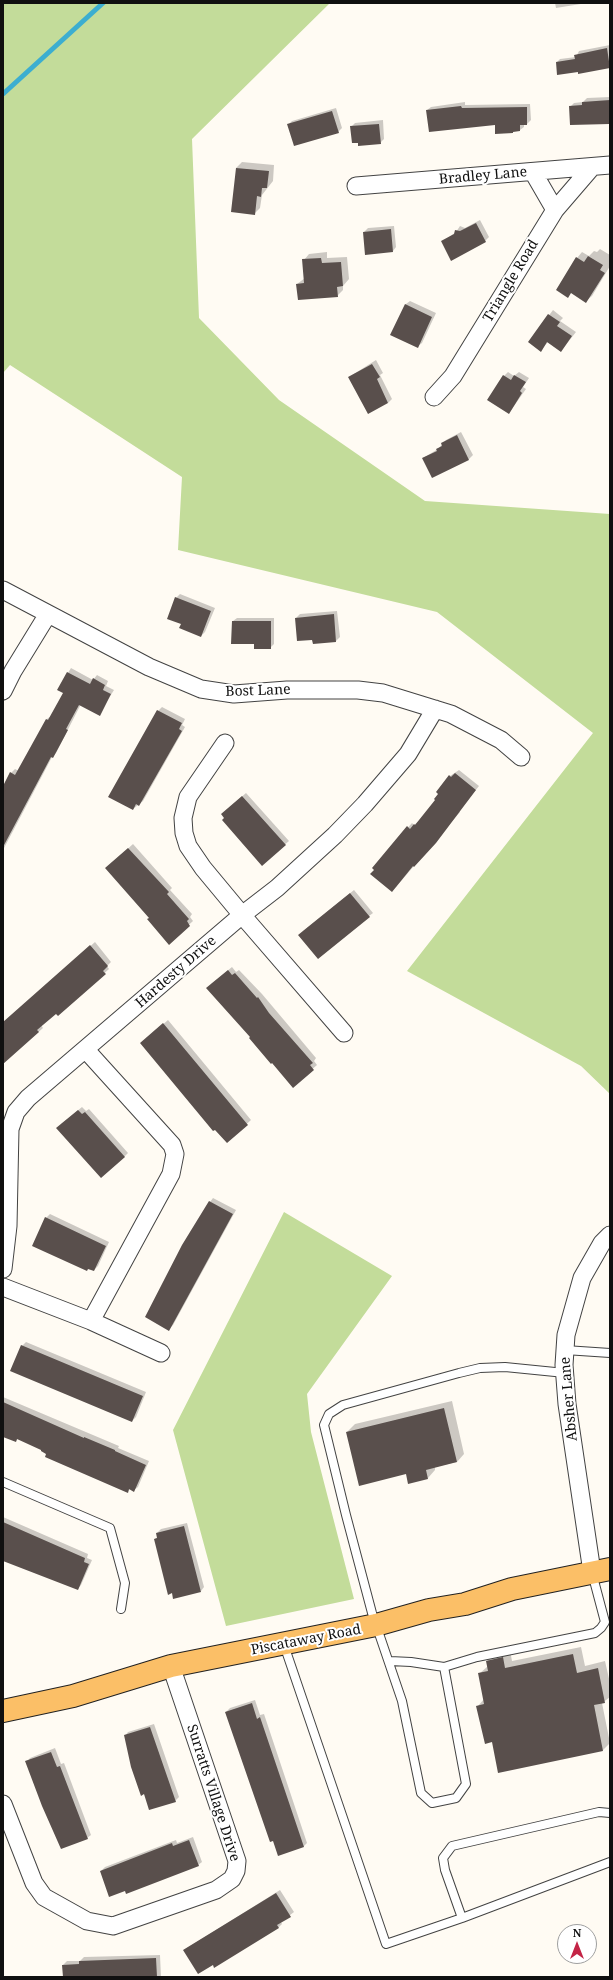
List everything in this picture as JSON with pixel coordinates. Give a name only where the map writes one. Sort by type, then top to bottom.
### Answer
[{"type":"main road","name":"Piscataway Road","points":[[3,1711],[73,1696],[171,1666],[376,1625],[429,1610],[465,1604],[512,1589],[601,1571]]},
{"type":"street","name":"Bradley Lane","points":[[356,186],[592,168],[610,165]]},
{"type":"street","name":"Triangle Road","points":[[434,397],[453,376],[554,210],[592,168]]},
{"type":"street","points":[[533,172],[554,210]]},
{"type":"street","name":"Bost Lane","points":[[3,590],[149,668],[201,689],[234,694],[287,690],[358,690],[383,693],[435,709],[468,722],[501,740],[521,757]]},
{"type":"street","points":[[3,691],[13,671],[48,614]]},
{"type":"street","name":"Hardesty Drive","points":[[3,1269],[8,1226],[10,1129],[16,1112],[28,1098],[86,1050],[242,915],[277,888],[335,835],[365,804],[408,754],[435,709]]},
{"type":"street","points":[[226,743],[188,797],[182,818],[188,846],[203,868],[242,915],[344,1033]]},
{"type":"street","points":[[86,1050],[172,1145],[176,1154],[170,1174],[91,1321]]},
{"type":"street","name":"Absher Lane","points":[[601,1571],[567,1404],[565,1350],[566,1335],[582,1278],[602,1243],[610,1235]]},
{"type":"street","points":[[3,1287],[91,1321],[161,1353]]},
{"type":"street","name":"Surratts Village Drive","points":[[3,1804],[34,1883],[44,1897],[87,1922],[113,1926],[216,1890],[232,1879],[236,1872],[237,1861],[171,1666]]},
{"type":"lane","points":[[565,1350],[610,1353]]},
{"type":"lane","points":[[444,1667],[466,1784],[456,1798],[432,1803],[421,1793],[402,1701],[390,1662],[376,1625],[346,1515],[324,1425],[329,1414],[343,1405],[427,1380],[480,1368],[505,1367],[565,1373]]},
{"type":"lane","points":[[3,1482],[110,1528],[125,1583],[120,1608]]},
{"type":"lane","points":[[390,1662],[412,1662],[444,1667],[477,1657],[594,1633],[601,1628],[604,1622],[601,1571]]},
{"type":"lane","points":[[284,1644],[386,1944],[462,1918],[610,1862]]},
{"type":"lane","points":[[462,1918],[445,1870],[443,1858],[452,1846],[599,1812],[610,1812]]},
{"type":"green space","points":[[3,3],[330,3],[192,139],[199,318],[279,400],[425,501],[610,514],[610,1094],[581,1066],[407,971],[593,733],[437,612],[178,550],[182,477],[10,365],[3,373]]},
{"type":"green space","points":[[284,1212],[392,1276],[307,1394],[311,1432],[354,1599],[226,1626],[173,1430]]},
{"type":"building","points":[[607,48],[610,68],[578,74],[578,72],[557,75],[556,62],[575,59],[574,55]]},
{"type":"building","points":[[610,100],[609,124],[570,125],[569,106],[582,105],[582,102]]},
{"type":"building","points":[[461,106],[462,108],[527,107],[527,125],[520,125],[520,131],[513,133],[495,134],[495,125],[429,132],[426,110]]},
{"type":"building","points":[[332,111],[339,133],[294,146],[287,124]]},
{"type":"building","points":[[379,124],[381,144],[358,146],[358,143],[352,143],[350,126]]},
{"type":"building","points":[[236,168],[269,171],[267,188],[262,188],[261,197],[257,196],[255,215],[231,212]]},
{"type":"building","points":[[476,223],[486,242],[451,261],[441,241],[454,234],[455,230],[460,231]]},
{"type":"building","points":[[391,229],[393,252],[365,255],[363,232]]},
{"type":"building","points":[[588,256],[603,265],[600,270],[605,273],[586,303],[571,293],[568,298],[556,290],[576,257],[584,262]]},
{"type":"building","points":[[321,258],[322,263],[341,262],[343,286],[337,287],[338,297],[298,300],[296,284],[304,283],[302,259]]},
{"type":"building","points":[[405,304],[432,317],[418,348],[390,335]]},
{"type":"building","points":[[548,314],[560,322],[557,326],[572,336],[561,352],[547,342],[541,352],[528,342]]},
{"type":"building","points":[[372,364],[380,377],[377,379],[388,403],[368,414],[348,377]]},
{"type":"building","points":[[503,375],[511,380],[514,375],[526,382],[520,391],[522,393],[509,414],[487,400]]},
{"type":"building","points":[[457,435],[469,460],[432,478],[422,458],[437,451],[436,449],[442,446],[441,443]]},
{"type":"building","points":[[175,597],[211,611],[201,637],[179,628],[181,624],[167,619]]},
{"type":"building","points":[[334,614],[336,642],[313,644],[312,640],[297,641],[295,618]]},
{"type":"building","points":[[232,621],[271,621],[271,649],[254,649],[254,644],[231,644]]},
{"type":"building","points":[[67,672],[90,684],[93,678],[105,685],[103,690],[111,694],[100,716],[79,705],[66,729],[68,730],[53,758],[51,757],[3,847],[3,786],[10,772],[15,775],[46,719],[48,720],[63,693],[57,690]]},
{"type":"building","points":[[157,710],[182,723],[179,729],[182,731],[139,806],[136,804],[133,810],[108,797]]},
{"type":"building","points":[[455,773],[476,790],[436,843],[414,867],[413,866],[392,892],[370,874],[374,870],[372,868],[407,826],[410,829],[414,824],[415,825],[435,800],[434,799],[438,794],[436,792],[449,775],[451,777]]},
{"type":"building","points":[[242,796],[286,845],[262,866],[222,820],[224,818],[221,814]]},
{"type":"building","points":[[128,848],[169,892],[167,894],[189,919],[187,921],[190,926],[169,945],[147,919],[149,918],[105,868]]},
{"type":"building","points":[[350,893],[370,917],[318,959],[298,935]]},
{"type":"building","points":[[90,945],[108,966],[103,971],[106,974],[58,1016],[56,1014],[37,1030],[39,1032],[3,1064],[3,1022]]},
{"type":"building","points":[[228,970],[232,975],[235,973],[257,998],[258,997],[269,1013],[313,1063],[310,1065],[314,1070],[293,1088],[206,988]]},
{"type":"building","points":[[163,1023],[248,1125],[227,1143],[215,1130],[213,1131],[140,1043]]},
{"type":"building","points":[[78,1110],[82,1114],[85,1112],[125,1157],[101,1178],[56,1128]]},
{"type":"building","points":[[209,1201],[233,1214],[169,1331],[145,1317],[182,1245]]},
{"type":"building","points":[[45,1217],[106,1246],[94,1271],[88,1269],[87,1271],[32,1246]]},
{"type":"building","points":[[21,1345],[143,1396],[132,1422],[10,1371]]},
{"type":"building","points":[[3,1402],[115,1450],[146,1465],[134,1492],[129,1489],[128,1493],[45,1457],[46,1454],[41,1450],[17,1439],[16,1442],[3,1437]]},
{"type":"building","points":[[444,1408],[457,1462],[426,1470],[428,1479],[408,1484],[406,1474],[359,1486],[346,1432]]},
{"type":"building","points":[[3,1522],[85,1558],[84,1562],[89,1564],[78,1590],[3,1561]]},
{"type":"building","points":[[184,1526],[201,1592],[173,1599],[172,1593],[168,1595],[154,1539],[157,1538],[156,1533]]},
{"type":"building","points":[[573,1654],[577,1673],[598,1668],[605,1703],[594,1705],[603,1751],[498,1773],[492,1742],[485,1744],[476,1706],[484,1704],[478,1673],[488,1671],[486,1661],[503,1657],[505,1668]]},
{"type":"building","points":[[252,1703],[257,1719],[260,1717],[304,1847],[278,1856],[273,1841],[270,1842],[225,1712]]},
{"type":"building","points":[[150,1727],[176,1802],[149,1810],[144,1794],[141,1796],[131,1767],[124,1735]]},
{"type":"building","points":[[51,1752],[57,1767],[60,1766],[88,1839],[61,1849],[42,1806],[25,1761]]},
{"type":"building","points":[[189,1840],[199,1866],[126,1894],[125,1891],[109,1897],[100,1871],[172,1843],[173,1846]]},
{"type":"building","points":[[276,1893],[291,1917],[277,1925],[279,1928],[214,1968],[213,1965],[198,1974],[183,1950]]},
{"type":"building","points":[[156,1958],[157,1977],[63,1977],[62,1965],[79,1964],[79,1961]]},
{"type":"waterway","points":[[3,94],[103,3]]}]
